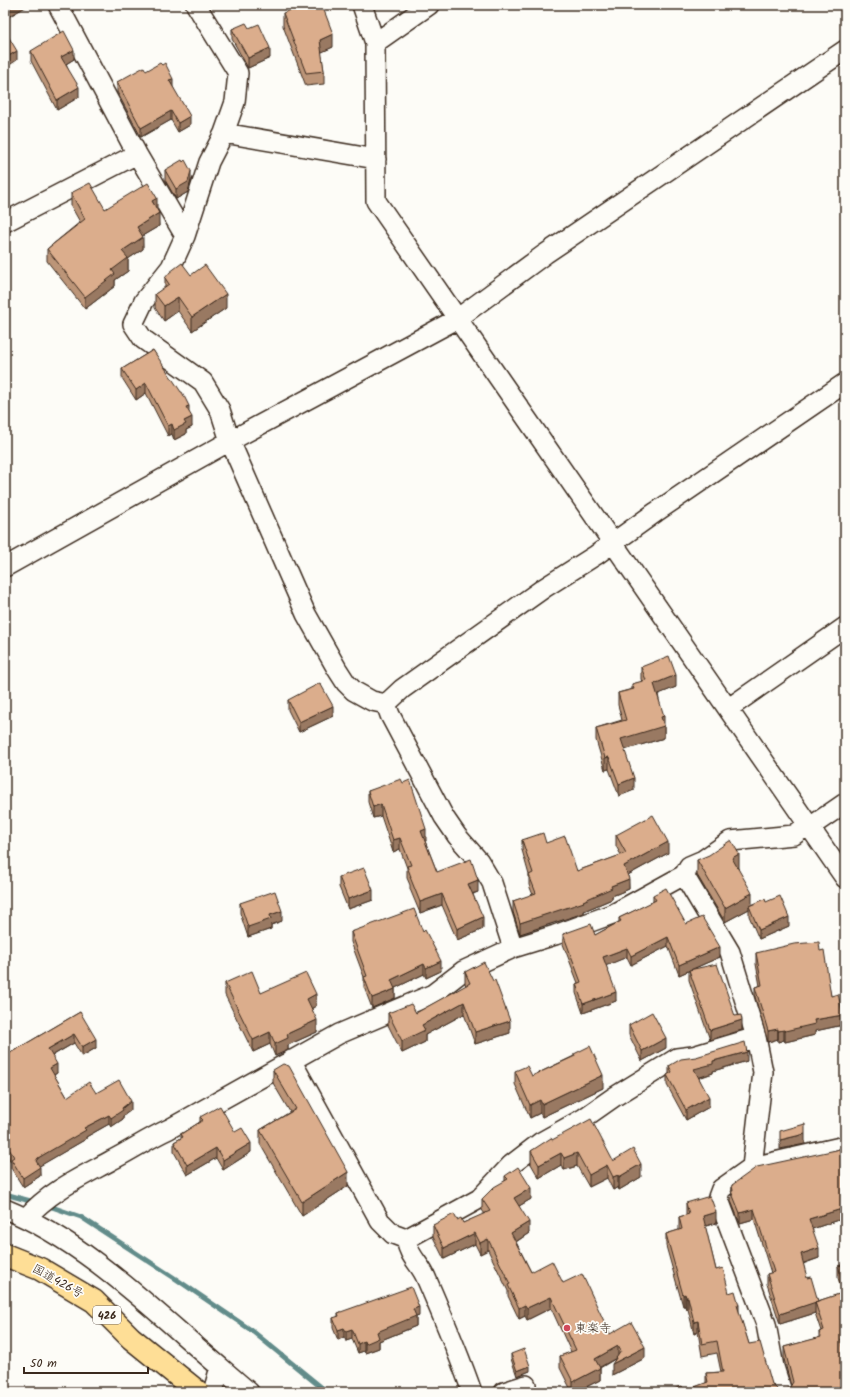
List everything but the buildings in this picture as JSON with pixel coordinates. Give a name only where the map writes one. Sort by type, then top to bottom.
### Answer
[{"type":"highway","name":"国道426号","points":[[5,1255],[40,1269],[94,1302],[130,1338],[198,1392]]},
{"type":"street","points":[[58,5],[137,154],[185,236]]},
{"type":"street","points":[[196,5],[238,73],[235,102],[224,132],[208,162],[185,236],[171,267],[144,301],[133,324],[142,339],[203,382],[220,410],[230,441],[306,614],[337,669],[346,683],[354,691],[372,701],[386,704]]},
{"type":"street","points":[[362,5],[375,43],[376,201],[729,708],[845,878]]},
{"type":"street","points":[[375,43],[429,5]]},
{"type":"street","points":[[5,567],[230,441],[457,319],[545,254],[845,50]]},
{"type":"street","points":[[224,132],[376,159]]},
{"type":"street","points":[[5,222],[137,154]]},
{"type":"street","points":[[386,704],[402,689],[537,593],[614,543],[656,512],[845,383]]},
{"type":"street","points":[[729,708],[845,627]]},
{"type":"street","points":[[386,704],[390,715],[444,817],[457,836],[479,861],[492,883],[513,948]]},
{"type":"street","points":[[26,1218],[39,1204],[76,1178],[114,1160],[143,1141],[169,1129],[338,1034],[433,994],[463,972],[513,948],[615,913],[684,876],[689,866],[703,860],[730,841],[794,835],[845,803]]},
{"type":"street","points":[[684,876],[730,952],[756,1037],[763,1072],[752,1167]]},
{"type":"street","points":[[291,1060],[380,1221],[393,1234],[406,1238],[479,1199],[511,1165],[541,1142],[584,1118],[614,1097],[677,1058],[693,1056],[756,1037]]},
{"type":"street","points":[[782,1392],[774,1367],[766,1324],[718,1197],[721,1189],[752,1167],[845,1146]]},
{"type":"street","points":[[5,1209],[26,1218],[64,1240],[98,1264],[249,1392]]},
{"type":"street","points":[[406,1238],[409,1252],[426,1277],[462,1363],[472,1392]]},
{"type":"street","points":[[212,1392],[220,1368]]},
{"type":"street","points":[[504,1392],[526,1385]]},
{"type":"waterway","points":[[5,1194],[34,1202]]},
{"type":"waterway","points":[[46,1205],[81,1217],[176,1279],[251,1330],[327,1392]]},
{"type":"place","name":"東楽寺","points":[[567,1328]]}]
